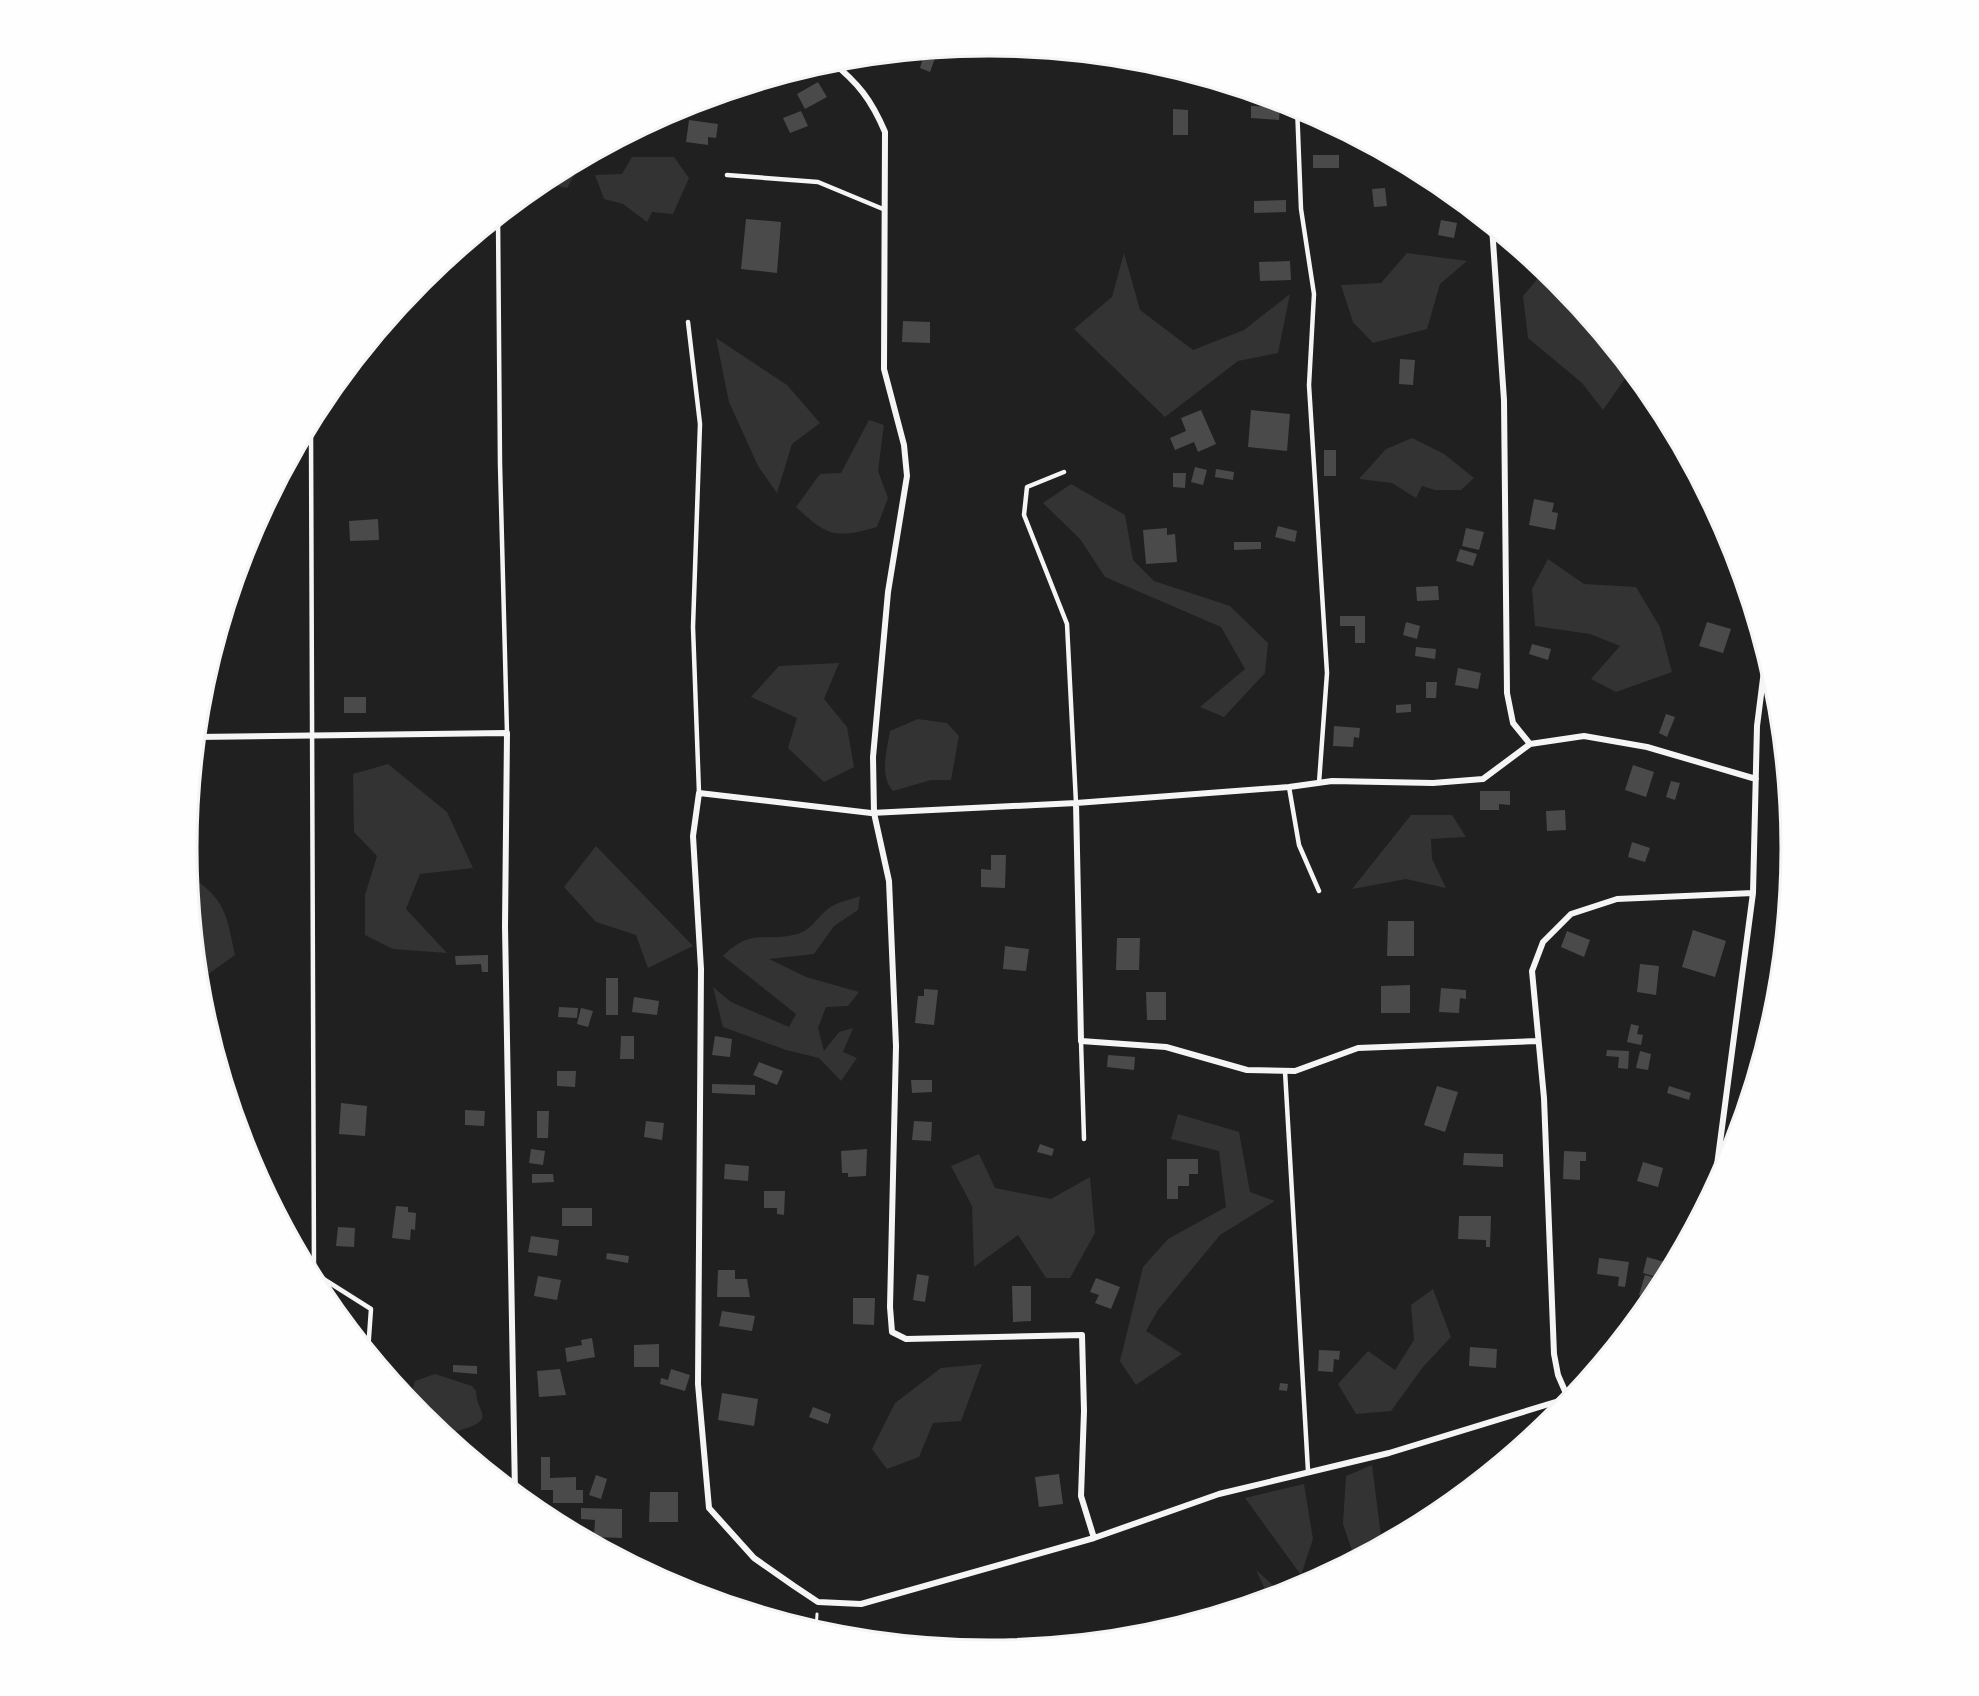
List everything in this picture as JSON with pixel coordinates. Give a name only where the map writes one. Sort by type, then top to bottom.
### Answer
[{"type":"street","points":[[842,70],[873,103],[885,132],[884,369],[904,445],[907,476],[885,614],[873,757],[874,813],[889,881],[896,1046],[890,1307],[892,1332],[906,1338],[1082,1335],[1082,1496],[1094,1538]]},
{"type":"street","points":[[1493,236],[1504,400],[1507,693],[1513,723],[1530,744]]},
{"type":"street","points":[[1718,1161],[1753,893],[1757,726],[1763,677]]},
{"type":"street","points":[[205,737],[507,733],[505,926],[515,1483]]},
{"type":"street","points":[[1555,1402],[1389,1453],[1219,1494],[1094,1538],[861,1604],[818,1602],[754,1558],[709,1508],[698,1384],[701,969],[693,836],[699,793],[874,813],[1076,803],[1319,783],[1433,783],[1483,779],[1530,744],[1584,736],[1647,747],[1756,779]]},
{"type":"street","points":[[1076,803],[1081,1041],[1167,1047],[1247,1070],[1285,1071],[1295,1071],[1358,1048],[1538,1041]]},
{"type":"street","points":[[1567,1390],[1554,1354],[1544,1098],[1532,971],[1543,942],[1571,914],[1617,899],[1753,893]]},
{"type":"lane","points":[[1297,118],[1301,209],[1314,294],[1309,385],[1327,673],[1319,783]]},
{"type":"lane","points":[[727,175],[818,182],[883,208]]},
{"type":"lane","points":[[498,226],[500,464],[507,733]]},
{"type":"lane","points":[[688,322],[700,424],[693,627],[699,793]]},
{"type":"lane","points":[[311,439],[314,736],[314,1261]]},
{"type":"lane","points":[[1064,472],[1027,487],[1023,515],[1067,624],[1076,803]]},
{"type":"lane","points":[[1289,787],[1299,845],[1319,891]]},
{"type":"lane","points":[[1081,1041],[1084,1139]]},
{"type":"lane","points":[[1285,1071],[1308,1471]]},
{"type":"lane","points":[[326,1281],[371,1309],[369,1340]]},
{"type":"shaded area","points":[[938,57],[1041,57],[1093,62],[1195,83],[1244,98],[1340,137],[1386,162],[1430,189],[1472,219],[1512,252],[1585,325],[1618,366],[1676,452],[1700,497],[1722,545],[1755,643],[1767,693],[1780,796],[1782,848],[1775,951],[1767,1003],[1740,1103],[1722,1151],[1676,1244],[1618,1330],[1585,1371],[1512,1444],[1472,1477],[1430,1507],[1340,1559],[1293,1580],[1195,1613],[1093,1634],[1041,1639],[938,1639],[886,1634],[784,1613],[735,1598],[639,1559],[593,1534],[549,1507],[507,1477],[467,1444],[394,1371],[361,1330],[303,1244],[279,1199],[257,1151],[224,1053],[212,1003],[199,900],[197,848],[204,745],[212,693],[239,593],[257,545],[303,452],[361,366],[394,325],[467,252],[507,219],[549,189],[639,137],[686,116],[784,83],[886,62]]},
{"type":"shaded area","points":[[632,157],[674,157],[689,178],[673,214],[652,212],[647,222],[623,204],[604,199],[595,175],[622,174]]},
{"type":"shaded area","points":[[575,173],[567,188],[555,185]]},
{"type":"shaded area","points":[[1124,253],[1140,310],[1193,350],[1244,330],[1290,294],[1278,353],[1238,361],[1165,417],[1074,329],[1112,297]]},
{"type":"shaded area","points":[[1407,253],[1467,261],[1440,284],[1427,329],[1373,343],[1353,322],[1341,285],[1381,283]]},
{"type":"shaded area","points":[[1539,277],[1585,325],[1626,377],[1603,410],[1582,383],[1528,338],[1523,296]]},
{"type":"shaded area","points":[[716,338],[787,385],[820,423],[792,444],[777,493],[758,466],[729,402]]},
{"type":"shaded area","points":[[869,420],[884,425],[878,471],[888,498],[877,527],[851,533],[832,532],[816,524],[796,507],[820,474],[841,473]]},
{"type":"shaded area","points":[[1412,438],[1444,454],[1474,478],[1461,490],[1435,490],[1422,486],[1416,498],[1392,483],[1359,479],[1386,449]]},
{"type":"shaded area","points":[[1071,484],[1125,515],[1133,560],[1154,581],[1230,606],[1268,643],[1265,673],[1224,717],[1200,707],[1245,669],[1221,627],[1105,577],[1080,539],[1043,503]]},
{"type":"shaded area","points":[[1548,559],[1584,584],[1636,587],[1660,627],[1672,672],[1616,692],[1591,679],[1620,646],[1590,634],[1535,626],[1532,589]]},
{"type":"shaded area","points":[[839,663],[824,699],[847,727],[854,767],[824,782],[788,748],[797,718],[751,697],[779,666]]},
{"type":"shaded area","points":[[918,719],[947,723],[959,736],[951,780],[931,780],[893,791],[886,778],[885,770],[890,731]]},
{"type":"shaded area","points":[[388,764],[447,812],[473,868],[420,874],[406,909],[447,953],[393,949],[365,935],[365,895],[377,856],[354,832],[353,774]]},
{"type":"shaded area","points":[[1411,815],[1452,815],[1466,837],[1431,839],[1432,859],[1446,888],[1406,879],[1352,889]]},
{"type":"shaded area","points":[[596,846],[693,946],[648,968],[636,935],[596,922],[564,887]]},
{"type":"shaded area","points":[[198,882],[211,892],[222,909],[235,955],[208,975]]},
{"type":"shaded area","points":[[860,896],[858,910],[834,926],[814,954],[769,959],[806,977],[859,992],[848,1006],[826,1007],[818,1028],[824,1051],[839,1032],[853,1028],[843,1052],[857,1058],[841,1081],[819,1058],[786,1050],[723,1027],[713,987],[731,1002],[789,1027],[796,1014],[723,956],[733,947],[750,939],[786,936],[802,932],[832,906]]},
{"type":"shaded area","points":[[1178,1114],[1239,1132],[1250,1192],[1275,1201],[1220,1235],[1158,1310],[1146,1331],[1182,1354],[1136,1385],[1120,1361],[1143,1267],[1168,1239],[1226,1207],[1219,1151],[1171,1139]]},
{"type":"shaded area","points":[[979,1154],[995,1188],[1051,1199],[1090,1177],[1095,1233],[1070,1278],[1046,1278],[1018,1235],[974,1267],[972,1206],[951,1166]]},
{"type":"shaded area","points":[[1433,1289],[1451,1337],[1423,1367],[1391,1411],[1356,1414],[1338,1384],[1368,1351],[1395,1370],[1414,1340],[1411,1305]]},
{"type":"shaded area","points":[[982,1364],[961,1421],[933,1423],[919,1457],[887,1469],[872,1449],[895,1403],[941,1368]]},
{"type":"shaded area","points":[[435,1374],[472,1386],[476,1391],[482,1419],[472,1426],[454,1432],[412,1390],[415,1381]]},
{"type":"shaded area","points":[[1372,1465],[1381,1537],[1353,1552],[1343,1524],[1346,1476]]},
{"type":"shaded area","points":[[1304,1484],[1313,1539],[1301,1575],[1245,1498]]},
{"type":"shaded area","points":[[1256,1570],[1275,1587],[1265,1590]]},
{"type":"building","points":[[935,57],[930,72],[920,68],[923,58]]},
{"type":"building","points":[[818,82],[827,97],[805,109],[797,94]]},
{"type":"building","points":[[1251,106],[1267,107],[1280,111],[1279,120],[1251,118]]},
{"type":"building","points":[[1173,109],[1188,110],[1188,135],[1173,135]]},
{"type":"building","points":[[801,111],[808,126],[790,133],[783,118]]},
{"type":"building","points":[[689,120],[718,124],[716,138],[708,137],[708,145],[686,142]]},
{"type":"building","points":[[1313,155],[1339,155],[1339,168],[1313,168]]},
{"type":"building","points":[[1385,188],[1387,206],[1374,207],[1372,189]]},
{"type":"building","points":[[1286,200],[1286,212],[1254,213],[1254,201]]},
{"type":"building","points":[[746,219],[781,222],[777,273],[741,269]]},
{"type":"building","points":[[1441,220],[1457,223],[1454,238],[1438,235]]},
{"type":"building","points":[[1290,261],[1291,280],[1260,281],[1259,262]]},
{"type":"building","points":[[903,321],[930,322],[930,343],[902,342]]},
{"type":"building","points":[[1400,359],[1415,360],[1413,385],[1399,384]]},
{"type":"building","points":[[1201,410],[1216,444],[1198,452],[1194,442],[1175,450],[1170,438],[1186,431],[1181,418]]},
{"type":"building","points":[[1251,410],[1290,414],[1287,451],[1248,447]]},
{"type":"building","points":[[1324,450],[1336,450],[1336,476],[1324,476]]},
{"type":"building","points":[[1195,467],[1207,470],[1203,485],[1191,482]]},
{"type":"building","points":[[1216,469],[1234,472],[1233,480],[1215,477]]},
{"type":"building","points":[[1173,473],[1186,473],[1185,488],[1173,487]]},
{"type":"building","points":[[1534,499],[1554,503],[1552,512],[1558,513],[1555,530],[1529,525]]},
{"type":"building","points":[[378,519],[379,540],[350,541],[349,521]]},
{"type":"building","points":[[1278,526],[1297,531],[1295,542],[1275,537]]},
{"type":"building","points":[[1167,528],[1167,535],[1175,534],[1177,562],[1146,564],[1143,530]]},
{"type":"building","points":[[1466,528],[1484,532],[1479,550],[1462,546]]},
{"type":"building","points":[[1234,542],[1261,542],[1261,549],[1234,550]]},
{"type":"building","points":[[1460,549],[1477,554],[1473,566],[1456,561]]},
{"type":"building","points":[[1438,586],[1439,600],[1417,601],[1416,587]]},
{"type":"building","points":[[1340,616],[1365,616],[1365,643],[1355,643],[1355,626],[1340,626]]},
{"type":"building","points":[[1406,622],[1420,626],[1417,639],[1403,635]]},
{"type":"building","points":[[1707,622],[1731,629],[1723,653],[1699,646]]},
{"type":"building","points":[[1532,644],[1551,649],[1548,660],[1529,654]]},
{"type":"building","points":[[1416,647],[1436,649],[1435,659],[1415,656]]},
{"type":"building","points":[[1458,668],[1481,673],[1478,689],[1455,685]]},
{"type":"building","points":[[1426,682],[1437,682],[1436,698],[1426,698]]},
{"type":"building","points":[[344,697],[366,697],[366,713],[344,713]]},
{"type":"building","points":[[1411,704],[1411,712],[1396,713],[1396,705]]},
{"type":"building","points":[[1666,714],[1675,717],[1667,737],[1659,733]]},
{"type":"building","points":[[1334,726],[1360,728],[1359,738],[1354,737],[1353,747],[1333,746]]},
{"type":"building","points":[[1633,765],[1654,772],[1646,797],[1625,790]]},
{"type":"building","points":[[1671,781],[1680,783],[1675,800],[1666,797]]},
{"type":"building","points":[[1480,791],[1510,791],[1510,805],[1499,804],[1499,810],[1480,810]]},
{"type":"building","points":[[1565,810],[1566,830],[1547,831],[1546,811]]},
{"type":"building","points":[[1632,842],[1650,848],[1645,862],[1628,857]]},
{"type":"building","points":[[991,855],[1006,855],[1005,888],[981,887],[981,869],[991,870]]},
{"type":"building","points":[[1388,921],[1414,921],[1414,956],[1387,956]]},
{"type":"building","points":[[1693,930],[1726,941],[1715,977],[1682,967]]},
{"type":"building","points":[[1567,931],[1590,940],[1584,957],[1561,947]]},
{"type":"building","points":[[1117,938],[1140,938],[1139,970],[1116,970]]},
{"type":"building","points":[[1005,946],[1029,949],[1026,971],[1003,969]]},
{"type":"building","points":[[488,955],[488,972],[482,972],[481,964],[456,965],[455,956]]},
{"type":"building","points":[[1640,964],[1659,966],[1656,995],[1637,992]]},
{"type":"building","points":[[606,978],[618,978],[618,1015],[606,1015]]},
{"type":"building","points":[[1410,985],[1410,1013],[1381,1013],[1381,986]]},
{"type":"building","points":[[1441,988],[1466,990],[1466,999],[1460,998],[1459,1013],[1439,1012]]},
{"type":"building","points":[[924,989],[938,990],[934,1025],[915,1023],[918,996],[924,996]]},
{"type":"building","points":[[1146,992],[1166,992],[1166,1020],[1147,1020]]},
{"type":"building","points":[[634,997],[659,1001],[657,1015],[632,1012]]},
{"type":"building","points":[[559,1007],[578,1008],[577,1018],[558,1017]]},
{"type":"building","points":[[581,1008],[593,1011],[588,1027],[577,1024]]},
{"type":"building","points":[[1631,1024],[1639,1026],[1637,1034],[1643,1035],[1641,1045],[1627,1042]]},
{"type":"building","points":[[621,1036],[634,1036],[634,1059],[620,1059]]},
{"type":"building","points":[[715,1036],[732,1039],[730,1057],[712,1055]]},
{"type":"building","points":[[1607,1050],[1629,1051],[1628,1069],[1618,1068],[1619,1057],[1606,1056]]},
{"type":"building","points":[[1640,1051],[1651,1054],[1648,1070],[1636,1068]]},
{"type":"building","points":[[1108,1055],[1135,1057],[1134,1070],[1107,1067]]},
{"type":"building","points":[[759,1062],[783,1071],[777,1085],[753,1075]]},
{"type":"building","points":[[557,1071],[576,1071],[575,1087],[557,1086]]},
{"type":"building","points":[[911,1080],[932,1080],[932,1092],[912,1093]]},
{"type":"building","points":[[712,1084],[755,1085],[755,1095],[712,1093]]},
{"type":"building","points":[[1437,1086],[1458,1092],[1445,1132],[1424,1125]]},
{"type":"building","points":[[1669,1086],[1691,1093],[1689,1100],[1667,1093]]},
{"type":"building","points":[[341,1103],[367,1106],[365,1136],[339,1134]]},
{"type":"building","points":[[465,1110],[485,1111],[484,1126],[465,1125]]},
{"type":"building","points":[[537,1111],[549,1111],[548,1138],[537,1138]]},
{"type":"building","points":[[646,1121],[664,1123],[662,1140],[644,1137]]},
{"type":"building","points":[[914,1121],[932,1122],[931,1141],[912,1140]]},
{"type":"building","points":[[1040,1144],[1054,1149],[1052,1156],[1037,1152]]},
{"type":"building","points":[[531,1149],[545,1151],[543,1165],[529,1163]]},
{"type":"building","points":[[867,1149],[866,1176],[848,1177],[848,1173],[842,1173],[841,1151]]},
{"type":"building","points":[[1564,1151],[1586,1152],[1586,1161],[1580,1161],[1580,1180],[1563,1179]]},
{"type":"building","points":[[1464,1153],[1503,1154],[1503,1167],[1463,1165]]},
{"type":"building","points":[[1167,1159],[1198,1159],[1198,1174],[1189,1174],[1189,1186],[1178,1186],[1178,1199],[1167,1199]]},
{"type":"building","points":[[1643,1162],[1663,1168],[1658,1187],[1637,1181]]},
{"type":"building","points":[[725,1164],[749,1166],[748,1181],[724,1179]]},
{"type":"building","points":[[532,1174],[553,1174],[554,1182],[532,1183]]},
{"type":"building","points":[[764,1191],[785,1191],[784,1215],[777,1214],[777,1208],[764,1208]]},
{"type":"building","points":[[396,1206],[408,1207],[408,1212],[416,1213],[415,1230],[411,1229],[410,1240],[392,1238]]},
{"type":"building","points":[[562,1208],[592,1208],[592,1226],[562,1226]]},
{"type":"building","points":[[1459,1216],[1491,1216],[1490,1247],[1486,1247],[1486,1240],[1458,1239]]},
{"type":"building","points":[[338,1227],[355,1228],[354,1247],[336,1246]]},
{"type":"building","points":[[531,1236],[559,1240],[557,1256],[528,1252]]},
{"type":"building","points":[[607,1253],[629,1256],[628,1263],[606,1259]]},
{"type":"building","points":[[1647,1257],[1665,1262],[1655,1277],[1643,1273]]},
{"type":"building","points":[[1599,1258],[1629,1262],[1625,1287],[1618,1286],[1619,1277],[1597,1274]]},
{"type":"building","points":[[718,1270],[735,1270],[735,1279],[747,1279],[750,1297],[717,1297]]},
{"type":"building","points":[[917,1274],[929,1276],[925,1302],[913,1300]]},
{"type":"building","points":[[1645,1275],[1655,1278],[1642,1296],[1639,1295]]},
{"type":"building","points":[[538,1276],[561,1280],[557,1300],[534,1296]]},
{"type":"building","points":[[1096,1278],[1120,1287],[1111,1309],[1095,1303],[1099,1295],[1090,1292]]},
{"type":"building","points":[[1012,1286],[1031,1286],[1031,1321],[1013,1322]]},
{"type":"building","points":[[853,1298],[875,1298],[874,1325],[853,1324]]},
{"type":"building","points":[[722,1311],[755,1316],[752,1331],[719,1326]]},
{"type":"building","points":[[592,1338],[595,1357],[567,1362],[565,1348],[582,1345],[581,1340]]},
{"type":"building","points":[[659,1344],[659,1367],[634,1367],[634,1345]]},
{"type":"building","points":[[1470,1347],[1497,1349],[1496,1368],[1469,1366]]},
{"type":"building","points":[[1319,1350],[1340,1351],[1339,1360],[1334,1359],[1333,1372],[1318,1371]]},
{"type":"building","points":[[453,1365],[477,1366],[477,1374],[453,1372]]},
{"type":"building","points":[[560,1369],[566,1395],[539,1397],[537,1371]]},
{"type":"building","points":[[671,1369],[690,1375],[685,1391],[660,1384],[661,1378],[668,1380]]},
{"type":"building","points":[[1280,1383],[1288,1384],[1287,1391],[1279,1390]]},
{"type":"building","points":[[722,1393],[758,1399],[754,1426],[718,1420]]},
{"type":"building","points":[[813,1407],[831,1414],[828,1424],[809,1417]]},
{"type":"building","points":[[541,1457],[550,1457],[550,1478],[576,1477],[576,1490],[583,1490],[583,1503],[553,1503],[553,1490],[541,1490]]},
{"type":"building","points":[[1059,1474],[1063,1504],[1039,1507],[1035,1477]]},
{"type":"building","points":[[596,1475],[607,1479],[601,1499],[589,1495]]},
{"type":"building","points":[[650,1492],[678,1492],[678,1522],[649,1522]]},
{"type":"building","points":[[581,1508],[622,1509],[622,1538],[599,1537],[594,1535],[595,1520],[581,1519]]}]
